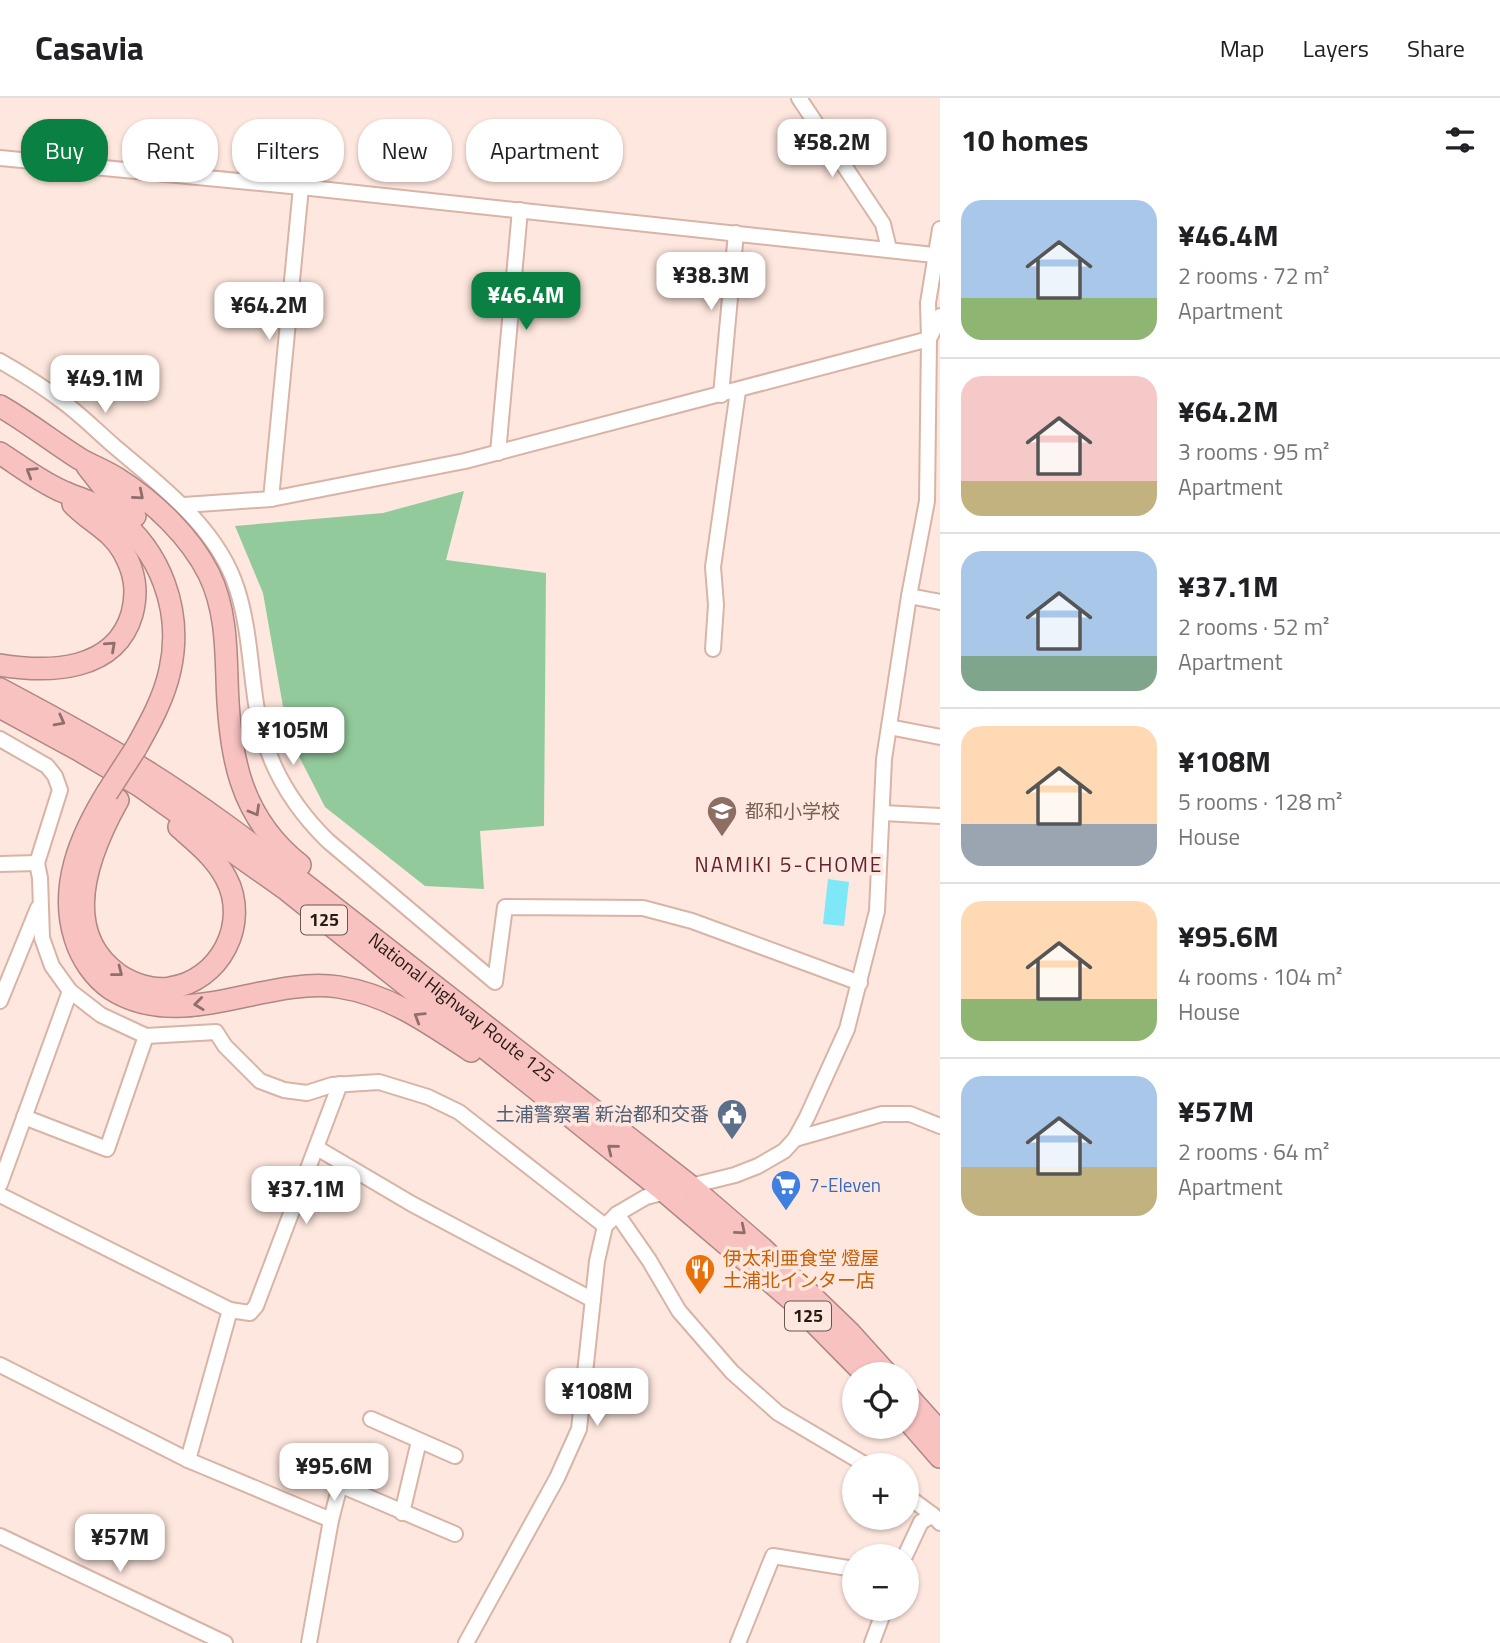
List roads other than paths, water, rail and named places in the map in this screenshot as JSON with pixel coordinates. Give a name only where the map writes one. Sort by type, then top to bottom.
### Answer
[{"type":"highway","points":[[0,406],[117,479],[170,522],[191,546],[210,576],[222,612],[233,755],[245,792],[264,826],[290,858],[433,986]]},
{"type":"highway","points":[[0,453],[62,492],[83,498],[110,513],[148,550],[163,577],[173,619],[173,651],[170,670],[142,751]]},
{"type":"highway","points":[[81,459],[109,494],[143,524],[162,547],[177,575],[185,603],[187,638],[183,670],[172,706],[113,797],[84,832],[72,873],[69,907],[79,951],[97,977],[108,987],[134,1001],[171,1006],[207,1003],[295,987],[335,987],[372,995],[416,1015],[559,1107]]},
{"type":"highway","points":[[0,665],[45,670],[79,665],[107,651],[125,630],[130,618],[136,590],[134,576],[122,548],[112,535],[76,508],[62,492]]},
{"type":"highway","name":"National Highway Route 125","points":[[0,689],[82,733],[189,799],[299,880],[689,1185],[762,1248],[876,1362]]},
{"type":"highway","name":"National Highway Route 125","points":[[0,707],[78,748],[181,813],[287,890],[664,1191],[792,1300],[853,1362]]},
{"type":"highway","points":[[78,748],[173,821],[200,845],[226,877],[234,906],[230,937],[218,962],[207,973],[186,984],[168,989],[154,988],[126,979],[104,960],[89,935],[84,912],[86,872],[113,797]]},
{"type":"highway","points":[[919,1409],[940,1432]]},
{"type":"highway","points":[[919,1433],[940,1458]]},
{"type":"street","points":[[799,98],[883,224],[889,249]]},
{"type":"street","points":[[0,158],[301,187],[934,255]]},
{"type":"street","points":[[271,499],[301,187]]},
{"type":"street","points":[[498,453],[520,210]]},
{"type":"street","points":[[466,1643],[557,1478],[579,1429],[597,1261],[605,1226],[617,1214],[646,1197],[735,1175],[784,1151],[795,1139],[807,1117],[847,1029],[877,911],[884,759],[909,596],[927,502],[928,303],[940,229]]},
{"type":"street","points":[[721,395],[736,233]]},
{"type":"street","points":[[184,505],[271,499],[498,453],[929,339],[940,316]]},
{"type":"street","points":[[928,359],[940,378]]},
{"type":"street","points":[[0,360],[68,405],[184,505],[219,551],[236,586],[244,616],[262,737],[270,761],[296,804],[328,841],[495,982],[505,907],[560,907],[643,908],[692,921],[860,983]]},
{"type":"street","points":[[713,649],[716,605],[713,567],[737,391]]},
{"type":"street","points":[[909,596],[940,602]]},
{"type":"street","points":[[889,727],[940,737]]},
{"type":"street","points":[[0,739],[47,766],[55,776],[60,790],[37,863],[42,938],[52,966],[70,991],[101,1016],[146,1036],[216,1032],[225,1046],[260,1081],[284,1090],[307,1093],[340,1084],[379,1082],[428,1097],[459,1112],[605,1226]]},
{"type":"street","points":[[883,813],[940,816]]},
{"type":"street","points":[[0,864],[37,863]]},
{"type":"street","points":[[0,1001],[40,903]]},
{"type":"street","points":[[0,1184],[70,991]]},
{"type":"street","points":[[24,1118],[107,1149],[146,1036]]},
{"type":"street","points":[[0,1195],[230,1310],[250,1313],[256,1306],[340,1084]]},
{"type":"street","points":[[795,1139],[882,1114],[910,1114],[940,1126]]},
{"type":"street","points":[[317,1148],[412,1204],[593,1300]]},
{"type":"street","points":[[617,1214],[649,1260],[679,1311],[732,1372],[778,1413],[846,1453]]},
{"type":"street","points":[[188,1460],[230,1310]]},
{"type":"street","points":[[0,1365],[188,1460],[331,1520]]},
{"type":"street","points":[[370,1419],[455,1456]]},
{"type":"street","points":[[402,1513],[419,1441]]},
{"type":"street","points":[[309,1643],[331,1520],[347,1452]]},
{"type":"street","points":[[340,1485],[455,1534]]},
{"type":"street","points":[[919,1506],[937,1519]]},
{"type":"street","points":[[911,1544],[921,1522],[937,1519]]},
{"type":"street","points":[[0,1536],[225,1643]]},
{"type":"street","points":[[738,1643],[773,1556],[842,1567]]},
{"type":"street","points":[[872,1643],[880,1621]]},
{"type":"water","points":[[828,879],[849,882],[844,926],[823,924]]},
{"type":"place","name":"都和小学校","points":[[722,838]]},
{"type":"place","name":"土浦警察署 新治都和交番","points":[[732,1141]]},
{"type":"place","name":"7-Eleven","points":[[786,1212]]},
{"type":"place","name":"伊太利亜食堂 燈屋 土浦北インター店","points":[[700,1296]]},
{"type":"district","name":"NAMIKI 5-CHOME","points":[[789,865]]}]
